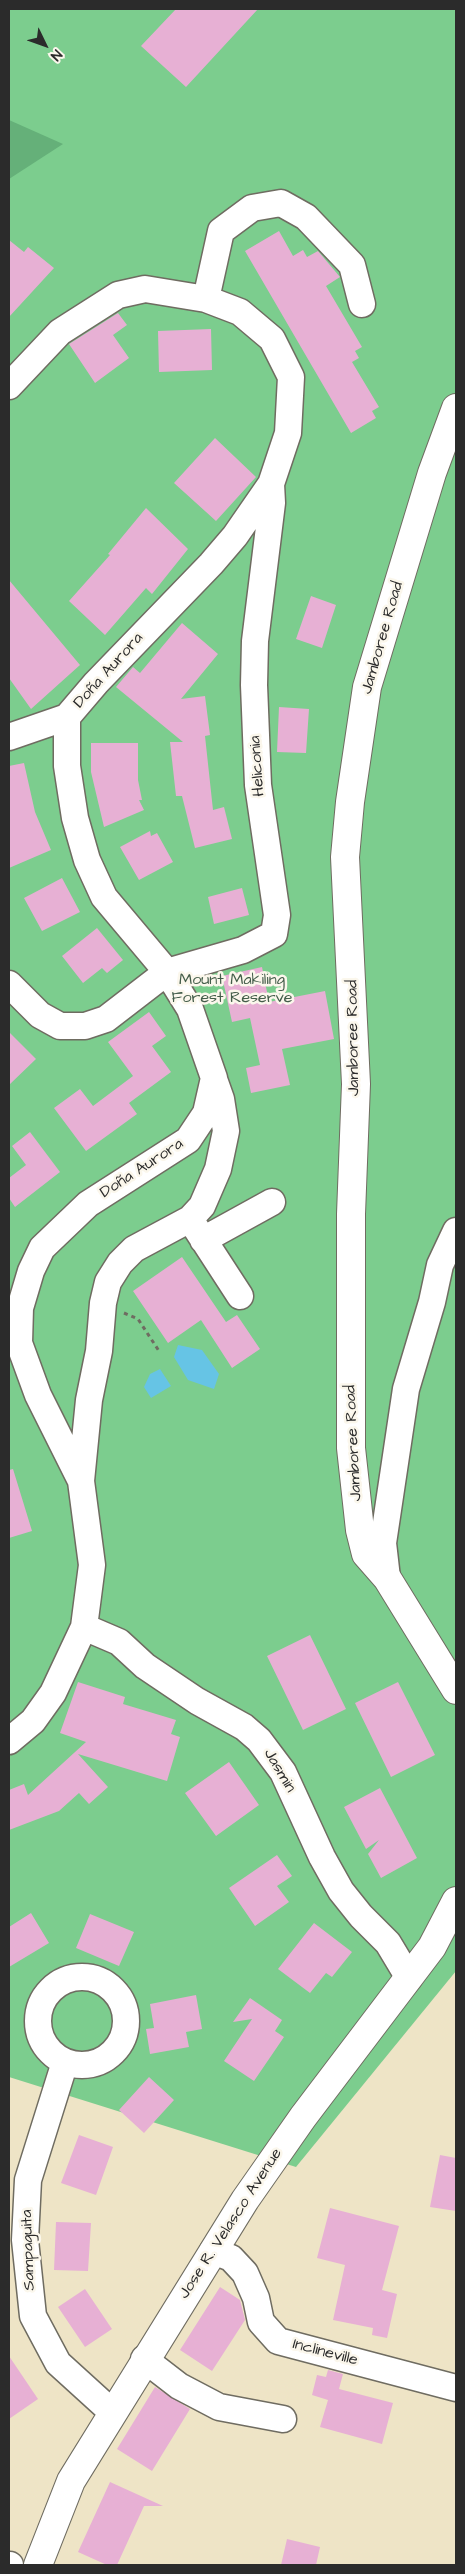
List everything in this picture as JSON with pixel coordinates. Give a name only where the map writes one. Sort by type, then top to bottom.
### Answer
[{"type":"main road","name":"Jamboree Road","points":[[456,408],[432,473],[367,686],[350,802],[345,857],[356,1084],[352,1214],[351,1448],[360,1530],[366,1554],[387,1578],[456,1690]]},
{"type":"main road","name":"Jose R. Velasco Avenue","points":[[38,2565],[71,2481],[144,2359],[245,2200],[303,2117],[432,1947],[456,1901]]},
{"type":"street","points":[[206,299],[221,231],[252,208],[281,203],[306,217],[352,265],[362,304]]},
{"type":"street","name":"Doña Aurora","points":[[9,386],[60,332],[118,295],[145,289],[206,299],[240,312],[272,339],[291,377],[288,433],[271,484],[234,536],[211,564],[112,666],[67,717],[67,766],[75,818],[87,860],[104,897],[167,972],[190,1009],[204,1044],[214,1078],[206,1113],[188,1140],[88,1204],[42,1248],[31,1271],[20,1308],[19,1343],[38,1395],[81,1481],[92,1565],[84,1627],[53,1694],[33,1721],[9,1742]]},
{"type":"street","name":"Heliconia","points":[[167,972],[243,950],[274,934],[277,915],[258,785],[254,685],[255,641],[272,503],[271,484]]},
{"type":"street","points":[[9,737],[67,717]]},
{"type":"street","points":[[9,984],[40,1015],[60,1026],[85,1026],[106,1019],[167,972]]},
{"type":"street","points":[[214,1078],[221,1099],[226,1131],[218,1170],[202,1206],[197,1230],[240,1296]]},
{"type":"street","points":[[81,1481],[89,1400],[99,1351],[103,1303],[108,1282],[120,1262],[134,1249],[197,1230],[272,1202]]},
{"type":"street","points":[[387,1578],[383,1544],[406,1390],[432,1302],[440,1265],[456,1231]]},
{"type":"street","name":"Jasmin","points":[[84,1627],[119,1642],[145,1666],[197,1700],[244,1727],[259,1740],[283,1772],[322,1857],[341,1891],[361,1916],[388,1943],[409,1978]]},
{"type":"street","name":"Sampaguita","points":[[65,2062],[28,2180],[25,2240],[33,2316],[58,2363],[113,2413]]},
{"type":"street","name":"Inclineville","points":[[213,2251],[230,2258],[244,2273],[256,2298],[261,2322],[278,2341],[456,2388]]},
{"type":"street","points":[[144,2359],[179,2386],[219,2407],[283,2419]]},
{"type":"path","points":[[138,1319],[159,1351]]},
{"type":"green space","name":"Mount Makiling Forest Reserve","points":[[9,9],[456,9],[456,1971],[296,2167],[9,2077]]},
{"type":"green space","points":[[9,120],[63,144],[9,179]]},
{"type":"water","points":[[178,1345],[202,1350],[219,1374],[214,1389],[188,1380],[174,1357]]},
{"type":"water","points":[[160,1369],[171,1386],[151,1398],[144,1387],[150,1374]]},
{"type":"building","points":[[176,9],[258,9],[186,87],[141,46]]},
{"type":"building","points":[[279,231],[293,256],[303,250],[307,257],[318,251],[340,277],[326,286],[362,347],[355,351],[359,358],[352,362],[379,407],[372,411],[376,418],[351,433],[245,251]]},
{"type":"building","points":[[9,240],[24,252],[28,247],[54,268],[9,317]]},
{"type":"building","points":[[118,313],[127,325],[113,335],[129,358],[95,383],[69,344]]},
{"type":"building","points":[[211,329],[212,370],[159,372],[158,331]]},
{"type":"building","points":[[215,438],[256,477],[216,521],[174,483]]},
{"type":"building","points":[[146,508],[188,549],[152,594],[146,588],[105,635],[69,601],[110,555],[108,554]]},
{"type":"building","points":[[9,580],[80,665],[31,709],[9,678]]},
{"type":"building","points":[[311,596],[336,605],[322,648],[296,639]]},
{"type":"building","points":[[182,623],[218,654],[181,699],[205,696],[210,735],[205,736],[213,810],[224,807],[232,839],[195,848],[182,796],[176,796],[170,742],[183,742],[116,687],[133,667],[140,673]]},
{"type":"building","points":[[279,707],[309,709],[306,753],[277,752]]},
{"type":"building","points":[[91,743],[138,743],[138,780],[142,800],[139,800],[144,810],[104,827],[91,772]]},
{"type":"building","points":[[24,763],[35,812],[51,850],[9,868],[9,766]]},
{"type":"building","points":[[150,831],[151,836],[157,833],[173,862],[139,880],[120,847]]},
{"type":"building","points":[[62,878],[80,912],[42,931],[24,898]]},
{"type":"building","points":[[242,888],[249,915],[214,924],[208,897]]},
{"type":"building","points":[[97,928],[123,960],[107,973],[102,968],[83,983],[62,956]]},
{"type":"building","points":[[262,967],[269,1002],[325,991],[334,1039],[282,1049],[290,1085],[251,1093],[246,1068],[260,1065],[250,1018],[232,1022],[222,976]]},
{"type":"building","points":[[149,1012],[166,1036],[152,1046],[171,1072],[129,1103],[137,1114],[86,1151],[54,1108],[80,1089],[93,1106],[133,1076],[108,1042]]},
{"type":"building","points":[[9,1032],[36,1059],[9,1085]]},
{"type":"building","points":[[30,1132],[60,1172],[15,1207],[9,1198],[9,1178],[26,1165],[12,1146]]},
{"type":"building","points":[[182,1257],[226,1322],[237,1315],[260,1349],[232,1368],[201,1320],[168,1343],[133,1291]]},
{"type":"building","points":[[13,1469],[32,1531],[9,1538],[9,1470]]},
{"type":"building","points":[[310,1635],[346,1709],[303,1730],[267,1656]]},
{"type":"building","points":[[78,1682],[125,1697],[123,1704],[176,1720],[171,1734],[180,1737],[167,1781],[78,1754],[108,1787],[89,1804],[79,1793],[59,1811],[9,1830],[9,1790],[24,1784],[28,1795],[86,1742],[60,1733]]},
{"type":"building","points":[[398,1682],[435,1755],[391,1777],[355,1703]]},
{"type":"building","points":[[229,1762],[259,1805],[216,1836],[185,1793]]},
{"type":"building","points":[[380,1788],[417,1858],[381,1878],[368,1854],[379,1840],[366,1849],[344,1807]]},
{"type":"building","points":[[277,1855],[292,1876],[277,1886],[289,1902],[255,1926],[229,1888]]},
{"type":"building","points":[[31,1913],[49,1943],[9,1967],[9,1927]]},
{"type":"building","points":[[90,1914],[134,1932],[119,1966],[76,1948]]},
{"type":"building","points":[[314,1923],[352,1952],[332,1977],[326,1973],[310,1993],[278,1969]]},
{"type":"building","points":[[196,1995],[202,2029],[186,2032],[189,2047],[150,2054],[146,2029],[154,2028],[150,2004]]},
{"type":"building","points":[[250,1998],[282,2020],[275,2031],[284,2037],[254,2081],[224,2061],[252,2019],[233,2022]]},
{"type":"building","points":[[149,2077],[174,2100],[144,2133],[119,2110]]},
{"type":"building","points":[[79,2135],[113,2147],[96,2195],[61,2183]]},
{"type":"building","points":[[440,2155],[456,2158],[456,2211],[430,2207]]},
{"type":"building","points":[[330,2208],[399,2226],[382,2290],[397,2294],[387,2338],[372,2335],[373,2328],[333,2320],[345,2265],[317,2258]]},
{"type":"building","points":[[56,2222],[91,2223],[88,2271],[54,2270]]},
{"type":"building","points":[[220,2287],[240,2300],[245,2320],[212,2371],[180,2350]]},
{"type":"building","points":[[85,2289],[112,2329],[85,2347],[58,2307]]},
{"type":"building","points":[[9,2356],[38,2399],[9,2419]]},
{"type":"building","points":[[328,2370],[343,2374],[339,2389],[393,2403],[382,2444],[320,2427],[328,2400],[312,2395],[317,2375],[326,2377]]},
{"type":"building","points":[[155,2387],[190,2409],[152,2471],[117,2449]]},
{"type":"building","points":[[110,2482],[163,2506],[144,2506],[117,2565],[107,2565],[78,2552]]},
{"type":"building","points":[[287,2539],[320,2547],[316,2565],[281,2565]]}]
